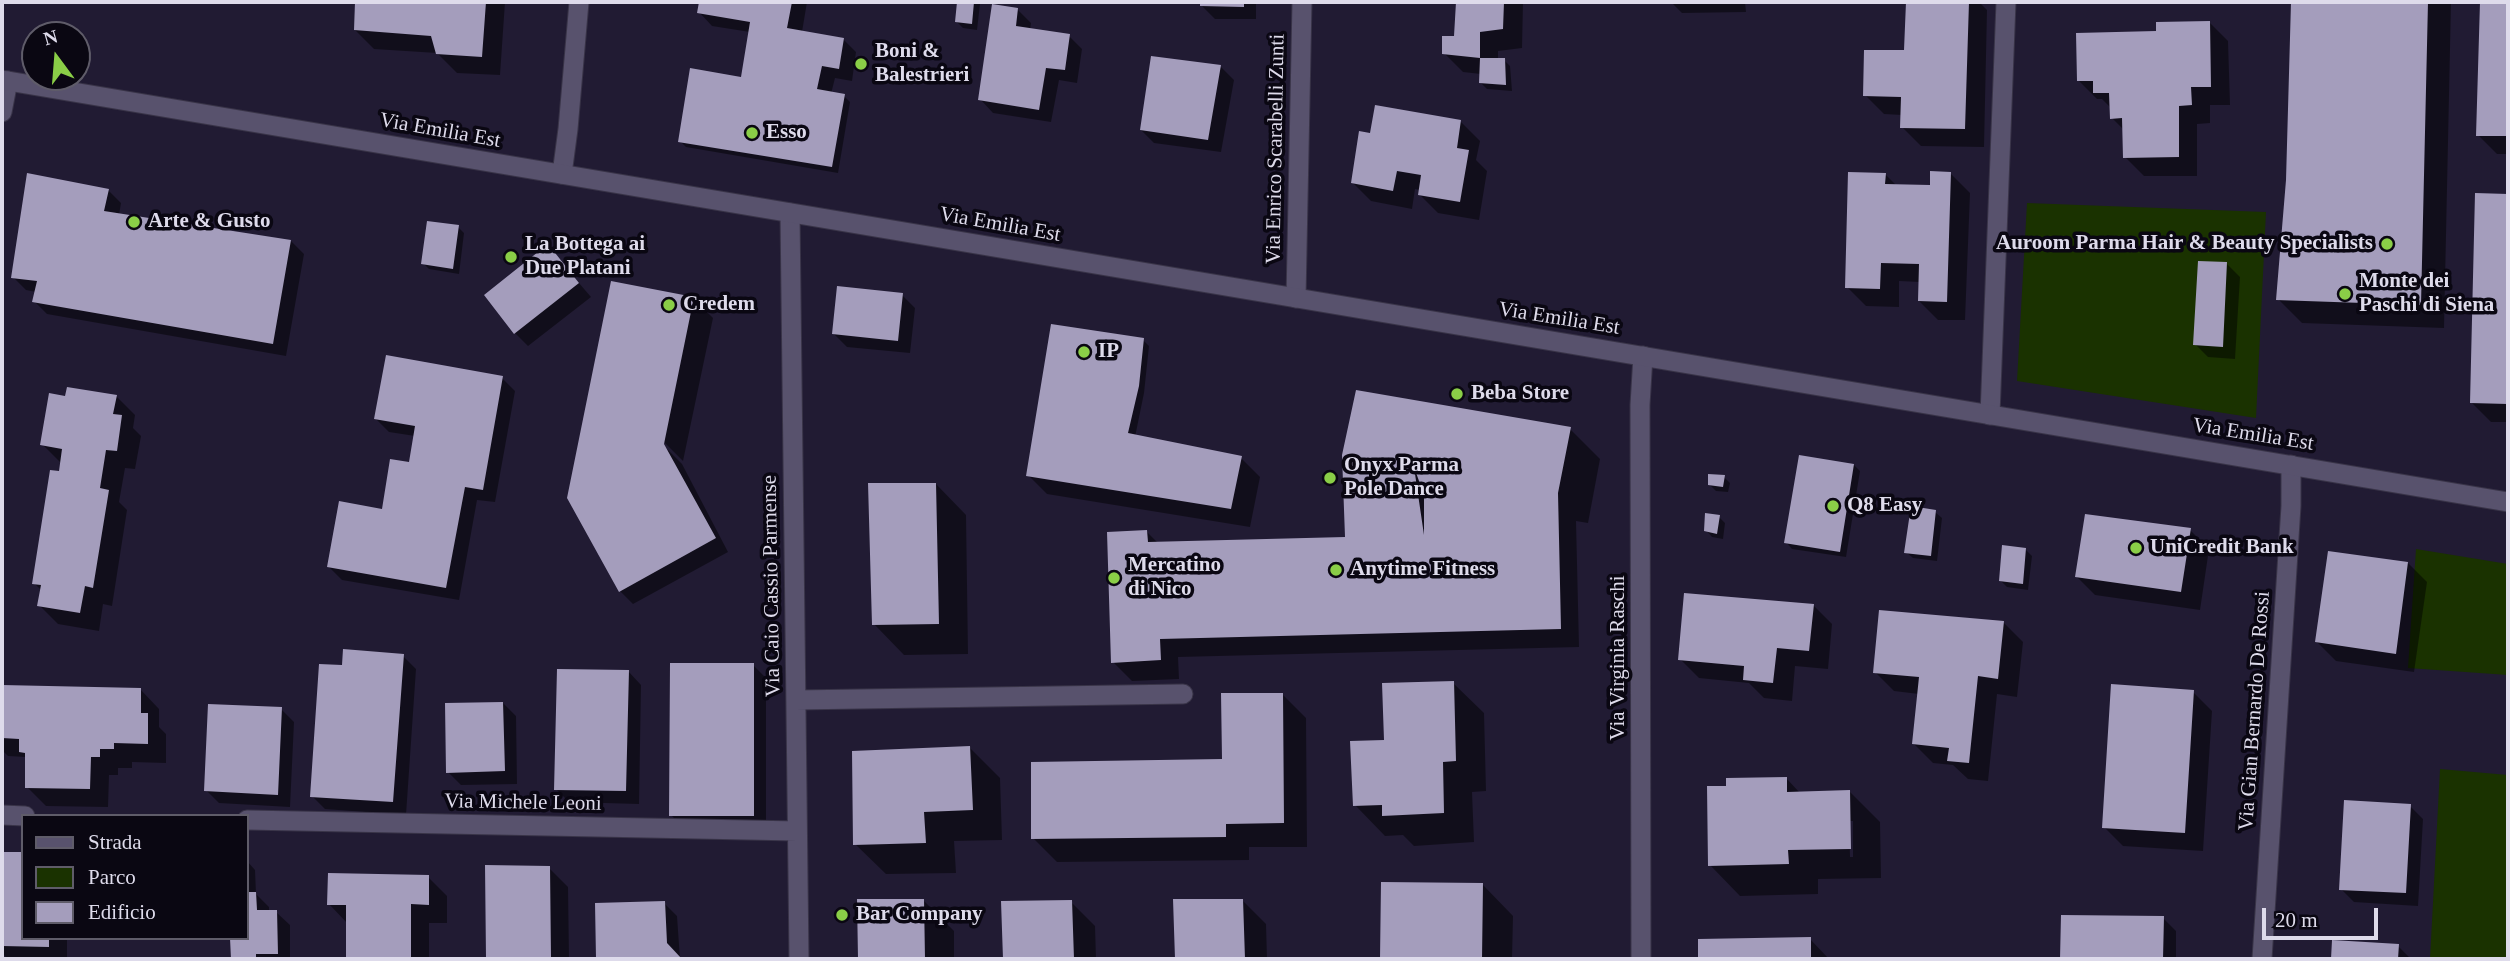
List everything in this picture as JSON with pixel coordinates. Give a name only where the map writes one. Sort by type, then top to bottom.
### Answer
[{"type":"street","points":[[562,174],[579,2]]},
{"type":"street","name":"Via Enrico Scarabelli Zunti","points":[[1296,298],[1302,2]]},
{"type":"street","points":[[1990,415],[2006,2]]},
{"type":"street","points":[[2,112],[5,80]]},
{"type":"street","name":"Via Emilia Est","points":[[5,80],[2508,502]]},
{"type":"street","name":"Via Caio Cassio Parmense","points":[[790,213],[799,959]]},
{"type":"street","name":"Via Virginia Raschi","points":[[1641,959],[1640,405],[1643,356]]},
{"type":"street","name":"Via Gian Bernardo De Rossi","points":[[2262,959],[2291,506],[2291,465]]},
{"type":"street","points":[[796,700],[1183,694]]},
{"type":"street","points":[[2,815],[21,816]]},
{"type":"street","name":"Via Michele Leoni","points":[[248,820],[797,831]]},
{"type":"green space","points":[[2027,203],[2266,212],[2256,418],[2017,381]]},
{"type":"green space","points":[[2416,549],[2508,564],[2508,675],[2408,668]]},
{"type":"green space","points":[[2440,769],[2508,775],[2508,959],[2430,959]]},
{"type":"building","points":[[355,2],[486,2],[482,57],[436,54],[431,36],[354,30]]},
{"type":"building","points":[[699,2],[792,2],[787,28],[844,38],[839,69],[822,66],[817,89],[845,94],[832,167],[678,142],[690,68],[741,77],[750,22],[697,13]]},
{"type":"building","points":[[957,2],[974,2],[972,24],[955,22]]},
{"type":"building","points":[[1200,2],[1244,2],[1244,7],[1200,6]]},
{"type":"building","points":[[1456,2],[1504,2],[1503,29],[1480,32],[1480,58],[1442,54],[1442,36],[1454,36]]},
{"type":"building","points":[[1906,2],[1969,2],[1965,129],[1900,128],[1901,97],[1863,96],[1864,50],[1904,50]]},
{"type":"building","points":[[2291,2],[2428,2],[2421,305],[2276,300],[2286,180]]},
{"type":"building","points":[[2480,2],[2508,2],[2508,136],[2476,136]]},
{"type":"building","points":[[992,4],[1018,8],[1016,26],[1070,34],[1065,70],[1046,68],[1039,110],[978,100]]},
{"type":"building","points":[[2210,21],[2211,87],[2191,87],[2192,105],[2179,106],[2179,157],[2123,158],[2122,118],[2110,119],[2109,93],[2093,93],[2093,81],[2077,81],[2076,33],[2156,31],[2156,22]]},
{"type":"building","points":[[1151,56],[1221,65],[1208,140],[1140,130]]},
{"type":"building","points":[[1480,58],[1505,58],[1506,85],[1479,83]]},
{"type":"building","points":[[1375,105],[1461,120],[1457,148],[1469,150],[1460,202],[1418,195],[1421,175],[1397,171],[1393,191],[1351,183],[1359,131],[1370,133]]},
{"type":"building","points":[[1930,171],[1951,172],[1947,302],[1918,301],[1919,264],[1881,263],[1880,289],[1845,288],[1848,172],[1886,173],[1885,184],[1930,185]]},
{"type":"building","points":[[27,173],[109,189],[104,211],[291,240],[273,344],[32,302],[37,281],[11,278]]},
{"type":"building","points":[[2475,193],[2508,194],[2508,404],[2470,403]]},
{"type":"building","points":[[427,221],[459,225],[453,269],[421,264]]},
{"type":"building","points":[[548,244],[579,283],[514,334],[484,295]]},
{"type":"building","points":[[2198,261],[2227,262],[2223,347],[2193,345]]},
{"type":"building","points":[[611,281],[694,297],[664,444],[716,538],[619,592],[567,498]]},
{"type":"building","points":[[837,286],[903,293],[898,341],[832,334]]},
{"type":"building","points":[[1051,324],[1144,338],[1139,386],[1128,433],[1242,456],[1231,509],[1026,476]]},
{"type":"building","points":[[386,355],[503,376],[483,490],[465,487],[446,588],[327,567],[339,501],[382,509],[390,459],[409,462],[415,426],[374,419]]},
{"type":"building","points":[[67,387],[117,395],[113,414],[122,415],[117,451],[106,450],[100,488],[109,490],[93,588],[85,586],[80,613],[37,606],[41,585],[32,584],[50,470],[59,471],[62,449],[40,445],[49,393],[65,396]]},
{"type":"building","points":[[1356,390],[1571,427],[1558,493],[1561,629],[1160,639],[1161,660],[1111,663],[1107,532],[1147,530],[1148,542],[1345,537],[1342,455]],"holes":[[[1414,467],[1424,495],[1424,535]]]},
{"type":"building","points":[[1799,455],[1854,464],[1840,552],[1784,543]]},
{"type":"building","points":[[1708,474],[1725,475],[1723,487],[1708,485]]},
{"type":"building","points":[[868,483],[936,483],[939,624],[872,625]]},
{"type":"building","points":[[1911,506],[1936,510],[1931,556],[1904,553]]},
{"type":"building","points":[[1705,513],[1720,515],[1717,534],[1704,531]]},
{"type":"building","points":[[2085,514],[2191,528],[2181,592],[2075,577]]},
{"type":"building","points":[[2002,545],[2026,548],[2023,584],[1999,581]]},
{"type":"building","points":[[2328,551],[2408,562],[2396,654],[2315,642]]},
{"type":"building","points":[[1684,593],[1814,604],[1809,651],[1777,648],[1773,683],[1743,680],[1744,666],[1678,660]]},
{"type":"building","points":[[1879,610],[2004,621],[1998,679],[1978,676],[1969,763],[1947,761],[1949,748],[1912,744],[1919,677],[1873,673]]},
{"type":"building","points":[[343,649],[404,654],[393,802],[310,797],[319,664],[342,665]]},
{"type":"building","points":[[670,663],[754,663],[754,816],[669,816]]},
{"type":"building","points":[[557,669],[629,670],[626,791],[554,790]]},
{"type":"building","points":[[1454,681],[1456,761],[1443,762],[1444,813],[1382,816],[1382,805],[1353,806],[1350,741],[1384,740],[1382,683]]},
{"type":"building","points":[[2111,684],[2194,690],[2185,833],[2102,828]]},
{"type":"building","points":[[2,685],[141,688],[141,713],[148,713],[148,744],[114,743],[114,749],[100,749],[100,757],[91,757],[90,789],[25,788],[25,753],[19,752],[19,739],[2,738]]},
{"type":"building","points":[[1221,693],[1283,693],[1284,823],[1226,824],[1226,837],[1031,839],[1031,762],[1222,759]]},
{"type":"building","points":[[503,702],[505,771],[446,773],[445,703]]},
{"type":"building","points":[[208,704],[282,707],[278,795],[204,791]]},
{"type":"building","points":[[970,746],[973,810],[924,812],[926,843],[853,845],[852,751]]},
{"type":"building","points":[[1787,777],[1787,792],[1850,790],[1851,849],[1788,850],[1789,864],[1708,866],[1707,786],[1726,786],[1726,778]]},
{"type":"building","points":[[2344,800],[2411,804],[2406,893],[2339,890]]},
{"type":"building","points":[[2,852],[21,852],[21,940],[49,940],[49,947],[2,946]]},
{"type":"building","points":[[485,865],[550,866],[551,959],[486,959]]},
{"type":"building","points":[[328,873],[429,875],[429,905],[411,904],[411,959],[346,959],[346,905],[327,905]]},
{"type":"building","points":[[1381,882],[1483,883],[1482,959],[1380,959]]},
{"type":"building","points":[[248,892],[256,892],[257,910],[277,910],[278,954],[256,954],[256,959],[231,959],[230,940],[248,940]]},
{"type":"building","points":[[857,899],[924,899],[925,959],[858,959]]},
{"type":"building","points":[[1173,899],[1243,899],[1245,959],[1175,959]]},
{"type":"building","points":[[1072,900],[1074,959],[1003,959],[1001,901]]},
{"type":"building","points":[[665,901],[667,943],[682,959],[596,959],[595,903]]},
{"type":"building","points":[[2061,915],[2164,916],[2163,959],[2060,959]]},
{"type":"building","points":[[1811,937],[1811,959],[1698,959],[1698,939]]},
{"type":"building","points":[[2332,940],[2399,944],[2398,959],[2331,959]]},
{"type":"place","name":"Boni & Balestrieri","points":[[861,64]]},
{"type":"place","name":"Esso","points":[[752,133]]},
{"type":"place","name":"Arte & Gusto","points":[[134,222]]},
{"type":"place","name":"Auroom Parma Hair & Beauty Specialists","points":[[2387,244]]},
{"type":"place","name":"La Bottega ai Due Platani","points":[[511,257]]},
{"type":"place","name":"Monte dei Paschi di Siena","points":[[2345,294]]},
{"type":"place","name":"Credem","points":[[669,305]]},
{"type":"place","name":"IP","points":[[1084,352]]},
{"type":"place","name":"Beba Store","points":[[1457,394]]},
{"type":"place","name":"Onyx Parma Pole Dance","points":[[1330,478]]},
{"type":"place","name":"Q8 Easy","points":[[1833,506]]},
{"type":"place","name":"UniCredit Bank","points":[[2136,548]]},
{"type":"place","name":"Anytime Fitness","points":[[1336,570]]},
{"type":"place","name":"Mercatino di Nico","points":[[1114,578]]},
{"type":"place","name":"Bar Company","points":[[842,915]]}]
